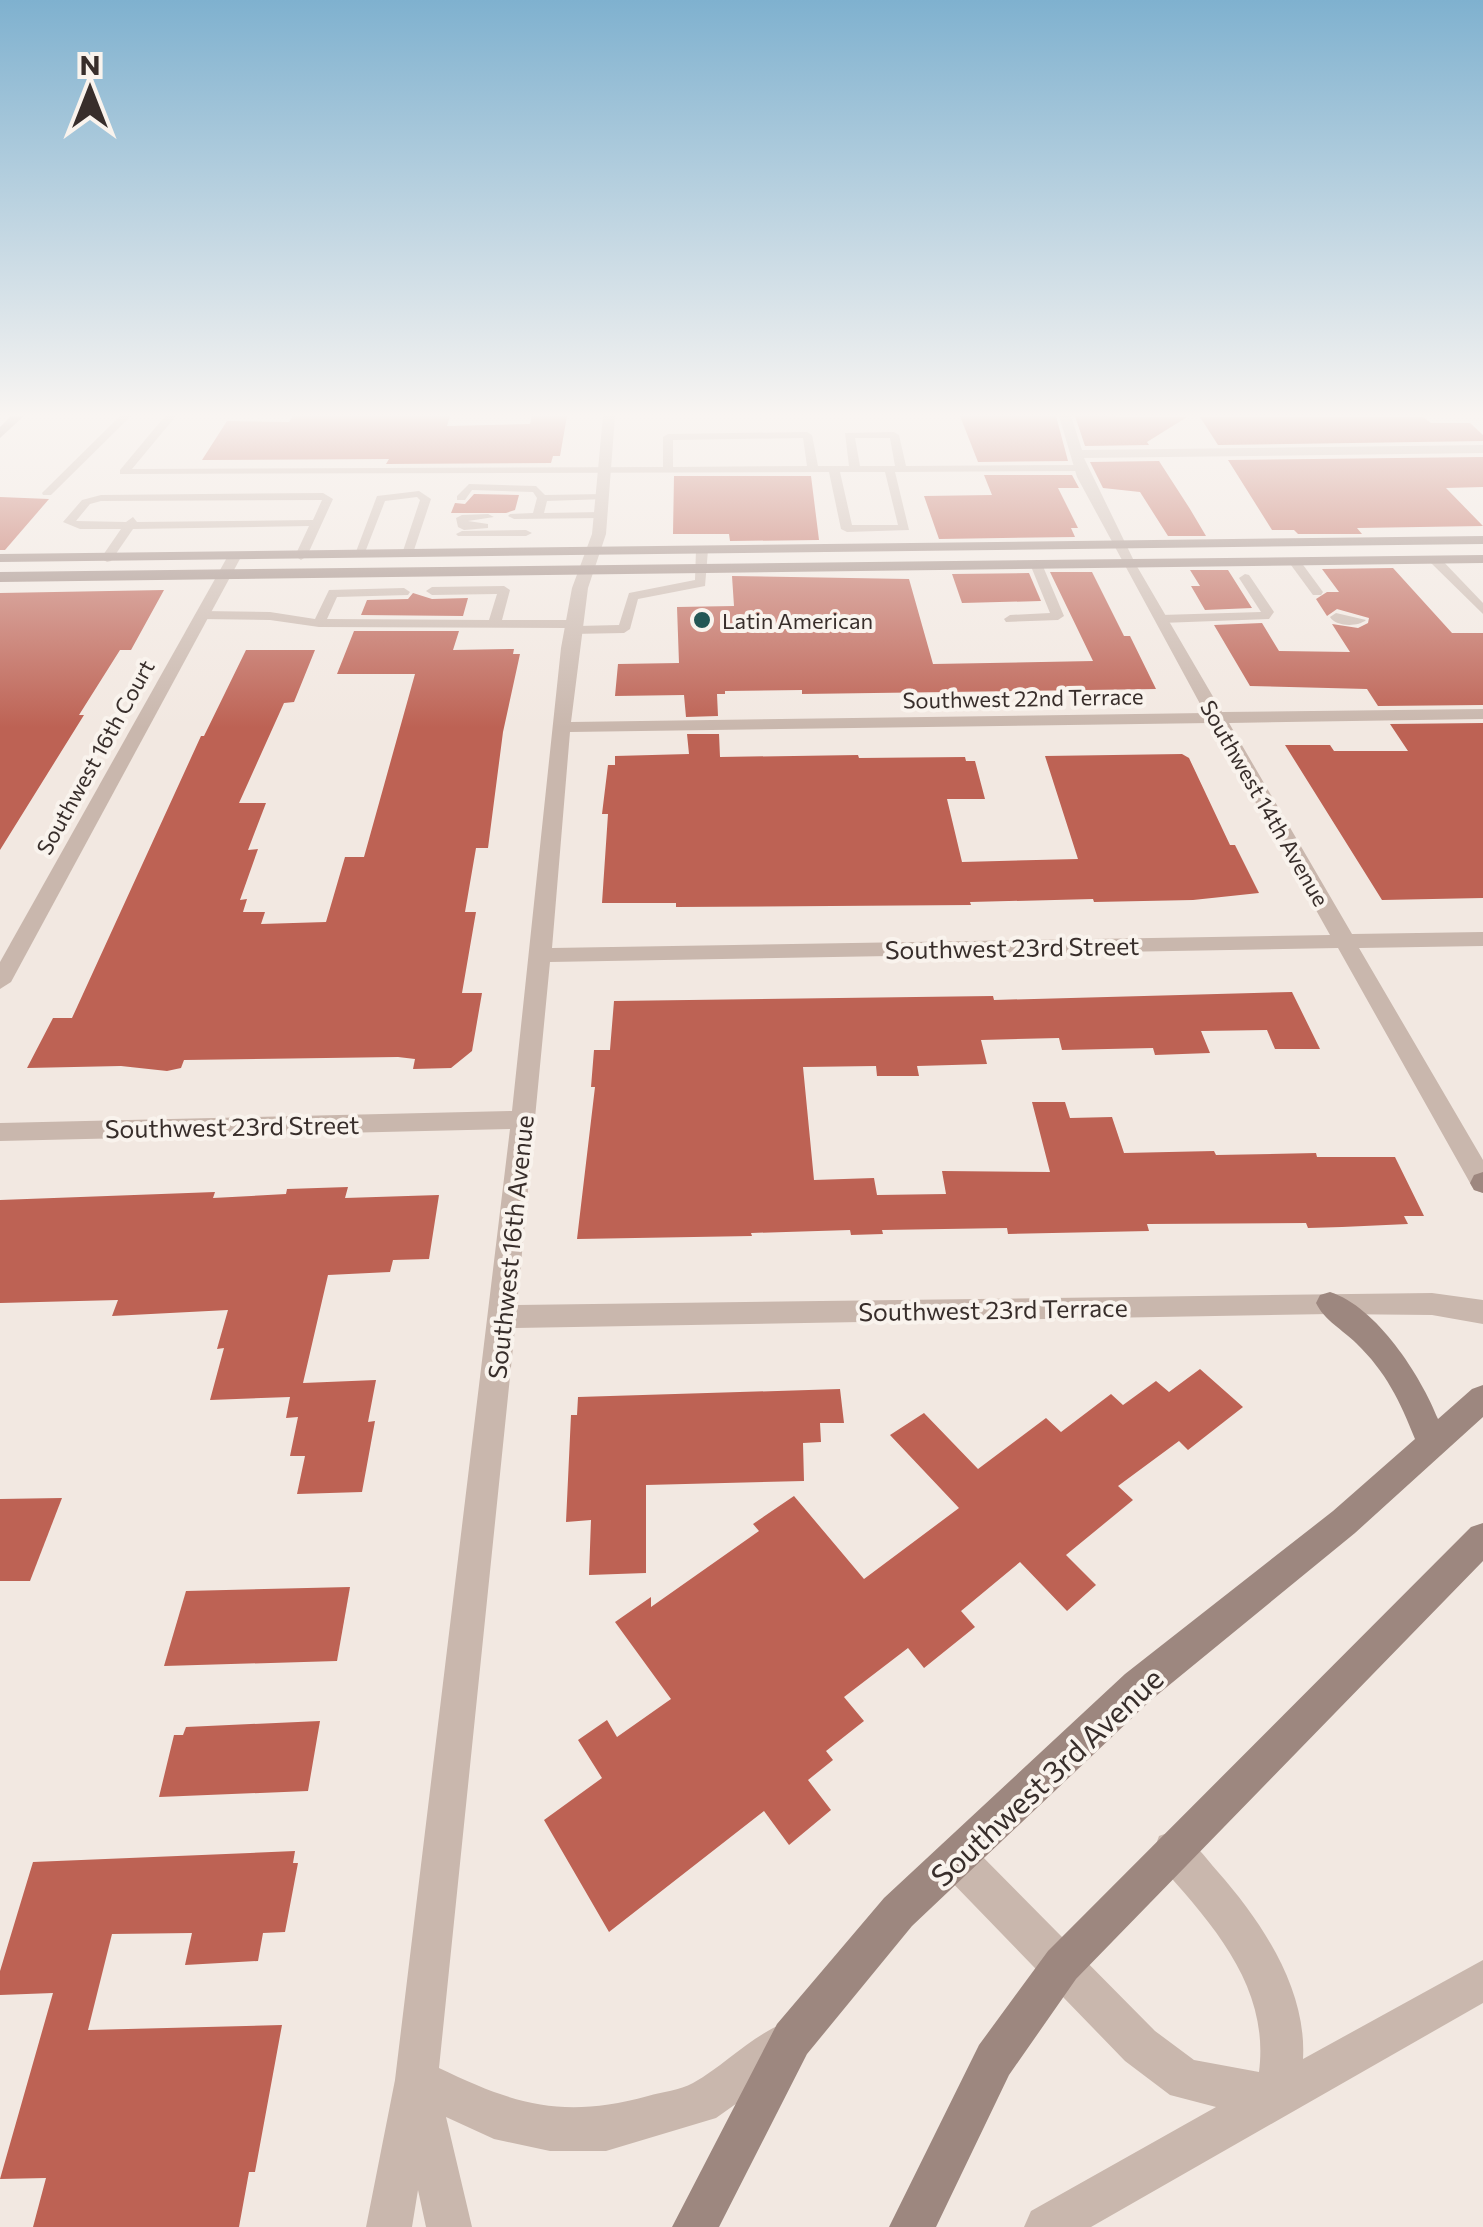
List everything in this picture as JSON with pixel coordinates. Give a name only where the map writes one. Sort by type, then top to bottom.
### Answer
[{"type":"main road","points":[[0,558],[1483,540]]},
{"type":"main road","points":[[0,577],[1483,558]]},
{"type":"main road","points":[[1330,1304],[1370,1337],[1410,1386],[1432,1444]]},
{"type":"main road","name":"Southwest 3rd Avenue","points":[[694,2227],[792,2039],[898,1912],[1138,1687],[1344,1522],[1483,1398]]},
{"type":"main road","points":[[912,2227],[994,2060],[1062,1964],[1483,1538]]},
{"type":"street","name":"Southwest 16th Avenue","points":[[389,2227],[416,2080],[524,1120],[573,627],[600,520]]},
{"type":"street","name":"Southwest 14th Avenue","points":[[1110,520],[1128,563],[1160,620],[1483,1183]]},
{"type":"street","name":"Southwest 16th Court","points":[[0,982],[234,556]]},
{"type":"street","name":"Southwest 22nd Terrace","points":[[564,727],[1483,714]]},
{"type":"street","name":"Southwest 23rd Street","points":[[540,955],[1483,939]]},
{"type":"street","name":"Southwest 23rd Street","points":[[0,1132],[524,1120]]},
{"type":"street","name":"Southwest 23rd Terrace","points":[[502,1317],[1330,1304],[1432,1304],[1483,1312]]},
{"type":"street","points":[[1174,1850],[1237,1924],[1266,1970],[1282,2030],[1277,2096]]},
{"type":"street","points":[[956,1858],[1140,2046],[1186,2080],[1277,2096]]},
{"type":"street","points":[[1046,2227],[1483,1980]]},
{"type":"street","points":[[416,2080],[494,2117],[550,2128],[606,2128],[701,2104],[792,2039]]},
{"type":"street","name":"Southwest 16th Avenue","points":[[416,2080],[448,2227]]},
{"type":"lane","points":[[71,520],[80,526],[317,523]]},
{"type":"lane","points":[[107,558],[133,520]]},
{"type":"lane","points":[[301,556],[318,520]]},
{"type":"lane","points":[[358,554],[372,520]]},
{"type":"lane","points":[[408,554],[419,520]]},
{"type":"lane","points":[[517,552],[534,520]]},
{"type":"lane","points":[[461,523],[532,525],[567,520]]},
{"type":"lane","points":[[845,520],[847,529],[905,528],[904,520]]},
{"type":"lane","points":[[512,521],[532,525]]},
{"type":"lane","points":[[461,523],[487,522]]},
{"type":"lane","points":[[456,553],[461,523]]},
{"type":"lane","points":[[201,615],[270,616],[319,624],[624,629],[632,596],[701,584],[702,550]]},
{"type":"lane","points":[[1434,559],[1483,610]]},
{"type":"lane","points":[[1294,561],[1317,592]]},
{"type":"lane","points":[[1010,619],[1058,616],[1036,564]]},
{"type":"lane","points":[[1160,620],[1265,616],[1268,612],[1246,578]]},
{"type":"lane","points":[[432,592],[504,590],[494,624]]},
{"type":"lane","points":[[319,624],[333,593],[404,592]]},
{"type":"lane","points":[[1336,617],[1360,620]]},
{"type":"building","points":[[0,520],[31,520],[5,550],[0,550]]},
{"type":"building","points":[[673,520],[816,520],[819,540],[730,541],[729,534],[673,534]]},
{"type":"building","points":[[932,520],[1074,520],[1078,528],[1071,528],[1075,537],[939,539]]},
{"type":"building","points":[[1158,520],[1196,520],[1206,536],[1168,536]]},
{"type":"building","points":[[1266,520],[1477,520],[1483,526],[1357,528],[1362,534],[1272,530]]},
{"type":"building","points":[[1393,568],[1452,633],[1483,633],[1483,705],[1378,706],[1367,689],[1250,686],[1214,625],[1262,623],[1279,651],[1350,652],[1332,624],[1358,628],[1368,623],[1369,618],[1337,609],[1327,616],[1316,599],[1327,592],[1339,592],[1322,569]]},
{"type":"building","points":[[1190,570],[1228,570],[1252,608],[1205,610],[1191,586],[1200,586]]},
{"type":"building","points":[[1050,572],[1092,572],[1156,689],[802,694],[802,690],[725,691],[717,694],[718,716],[686,717],[684,695],[615,696],[618,664],[679,663],[677,607],[734,606],[732,576],[909,579],[933,664],[1093,661]]},
{"type":"building","points":[[1029,573],[1041,601],[962,603],[952,574]]},
{"type":"building","points":[[164,590],[131,650],[120,650],[79,715],[84,715],[0,850],[0,593]]},
{"type":"building","points":[[413,593],[432,599],[468,598],[463,616],[361,615],[367,600],[408,599]]},
{"type":"building","points":[[354,631],[459,631],[453,650],[514,649],[513,654],[520,654],[503,732],[488,848],[476,848],[465,912],[476,912],[462,993],[482,993],[472,1051],[451,1068],[413,1069],[415,1059],[398,1057],[184,1060],[181,1068],[167,1071],[121,1066],[27,1068],[53,1018],[72,1018],[201,736],[246,650],[315,650],[294,702],[284,703],[239,803],[266,803],[248,850],[258,849],[240,900],[247,899],[243,912],[265,912],[261,924],[326,922],[345,857],[364,857],[415,674],[337,674]]},
{"type":"building","points":[[1483,723],[1483,898],[1382,900],[1285,745],[1330,745],[1334,751],[1408,751],[1390,724]]},
{"type":"building","points":[[687,734],[719,734],[720,757],[858,755],[965,757],[966,761],[975,761],[985,799],[947,799],[962,862],[1078,859],[1045,756],[1182,754],[1189,758],[1230,845],[1235,845],[1259,893],[1193,900],[1093,899],[970,902],[971,905],[676,907],[676,903],[602,903],[608,814],[602,814],[608,765],[615,765],[615,756],[689,754]]},
{"type":"building","points":[[1292,992],[1320,1049],[1275,1049],[1267,1030],[1201,1031],[1210,1053],[1155,1055],[1153,1048],[1062,1050],[1059,1038],[981,1040],[987,1064],[917,1066],[919,1076],[877,1076],[876,1066],[803,1067],[814,1180],[874,1178],[877,1195],[946,1194],[942,1171],[1050,1172],[1032,1102],[1065,1102],[1070,1118],[1112,1117],[1124,1153],[1214,1151],[1216,1155],[1316,1153],[1317,1157],[1395,1157],[1424,1216],[1404,1216],[1408,1224],[1308,1228],[1306,1223],[1147,1224],[1149,1231],[1008,1234],[1007,1228],[882,1230],[883,1234],[851,1235],[850,1230],[577,1239],[595,1087],[591,1087],[594,1050],[610,1050],[614,1001],[993,996],[994,1000]]},
{"type":"building","points":[[348,1187],[345,1198],[439,1195],[429,1259],[393,1260],[390,1272],[328,1275],[303,1383],[376,1380],[368,1422],[375,1421],[362,1492],[297,1494],[305,1456],[290,1456],[298,1417],[286,1418],[290,1397],[210,1400],[224,1348],[217,1349],[228,1310],[112,1316],[118,1300],[0,1303],[0,1200],[215,1192],[213,1198]]},
{"type":"building","points":[[1200,1369],[1243,1407],[1188,1450],[1179,1441],[1118,1486],[1133,1500],[1066,1555],[1096,1585],[1067,1611],[1020,1562],[961,1611],[975,1627],[924,1668],[908,1648],[844,1697],[864,1721],[826,1751],[833,1760],[808,1780],[831,1810],[789,1845],[764,1811],[609,1932],[544,1820],[602,1778],[578,1740],[607,1720],[617,1737],[671,1699],[615,1622],[651,1597],[651,1607],[759,1531],[753,1524],[794,1496],[864,1579],[959,1508],[890,1435],[924,1413],[978,1469],[1046,1418],[1061,1432],[1111,1394],[1123,1405],[1156,1381],[1169,1392]]},
{"type":"building","points":[[840,1389],[844,1423],[820,1423],[821,1442],[803,1443],[804,1481],[646,1485],[646,1573],[589,1575],[591,1520],[566,1522],[571,1415],[577,1415],[578,1397]]},
{"type":"building","points":[[62,1498],[30,1581],[0,1581],[0,1499]]},
{"type":"building","points":[[350,1587],[337,1661],[164,1666],[186,1591]]},
{"type":"building","points":[[320,1721],[308,1791],[159,1797],[174,1735],[183,1735],[186,1727]]},
{"type":"building","points":[[295,1851],[293,1863],[298,1863],[285,1932],[263,1933],[258,1961],[185,1965],[192,1933],[112,1934],[88,2030],[282,2025],[255,2172],[249,2172],[239,2227],[33,2227],[46,2178],[0,2179],[53,1993],[0,1995],[0,1971],[33,1862]]},
{"type":"place","name":"Latin American","points":[[702,620]]}]
